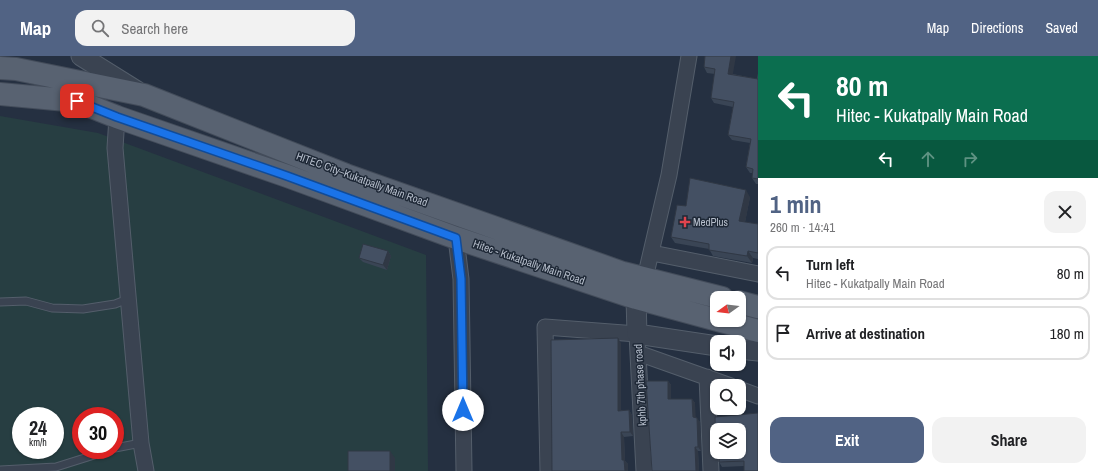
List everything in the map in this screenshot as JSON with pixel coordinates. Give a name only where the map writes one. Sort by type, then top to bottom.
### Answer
[{"type":"main road","name":"HITEC City–Kukatpally Main Road","points":[[0,68],[16,69],[144,95],[346,175],[623,273],[710,295]]},
{"type":"main road","name":"Hitec - Kukatpally Main Road","points":[[0,94],[77,101],[117,117],[287,176],[456,238],[636,298],[710,318]]},
{"type":"main road","points":[[746,304],[758,307]]},
{"type":"main road","name":"Hitec - Kukatpally Main Road","points":[[743,327],[758,331]]},
{"type":"street","points":[[81,56],[144,95]]},
{"type":"street","points":[[645,278],[669,175],[690,56]]},
{"type":"street","points":[[117,117],[115,148],[141,442],[146,471]]},
{"type":"street","points":[[456,238],[461,279],[464,471]]},
{"type":"street","points":[[652,253],[757,270]]},
{"type":"street","name":"kphb 7th phase road","points":[[636,298],[644,471]]},
{"type":"street","points":[[548,471],[545,327],[638,343],[710,346]]},
{"type":"street","points":[[638,343],[712,379]]},
{"type":"street","points":[[746,350],[758,352]]},
{"type":"street","points":[[707,377],[711,471]]},
{"type":"street","points":[[746,392],[758,396]]},
{"type":"lane","points":[[0,302],[26,301],[52,308],[83,309],[116,304],[128,299]]},
{"type":"lane","points":[[124,446],[141,442]]},
{"type":"lane","points":[[0,470],[56,467],[81,459]]},
{"type":"green space","points":[[0,116],[98,133],[426,255],[428,471],[0,471]]},
{"type":"building","points":[[705,56],[731,56],[728,74],[758,79],[758,179],[752,178],[753,169],[746,167],[751,139],[728,135],[734,102],[711,98],[715,69],[704,67]]},
{"type":"building","points":[[690,178],[746,190],[739,221],[758,224],[758,253],[748,251],[747,256],[709,250],[709,244],[671,237],[677,205],[686,206]]},
{"type":"building","points":[[363,244],[388,251],[383,265],[359,258]]},
{"type":"building","points":[[618,338],[618,411],[629,410],[630,432],[621,432],[622,460],[624,460],[625,471],[552,471],[551,340]]},
{"type":"building","points":[[646,381],[668,381],[668,399],[692,399],[693,417],[697,418],[698,447],[695,447],[696,471],[652,471]]},
{"type":"building","points":[[758,413],[758,471],[744,471],[744,461],[719,462],[719,459],[746,459],[746,423],[715,423],[715,417]]},
{"type":"building","points":[[348,451],[390,451],[390,471],[348,471]]},
{"type":"place","name":"MedPlus","points":[[685,222]]},
{"type":"route","points":[[77,101],[117,117],[287,176],[456,238],[461,279],[463,410]]}]
